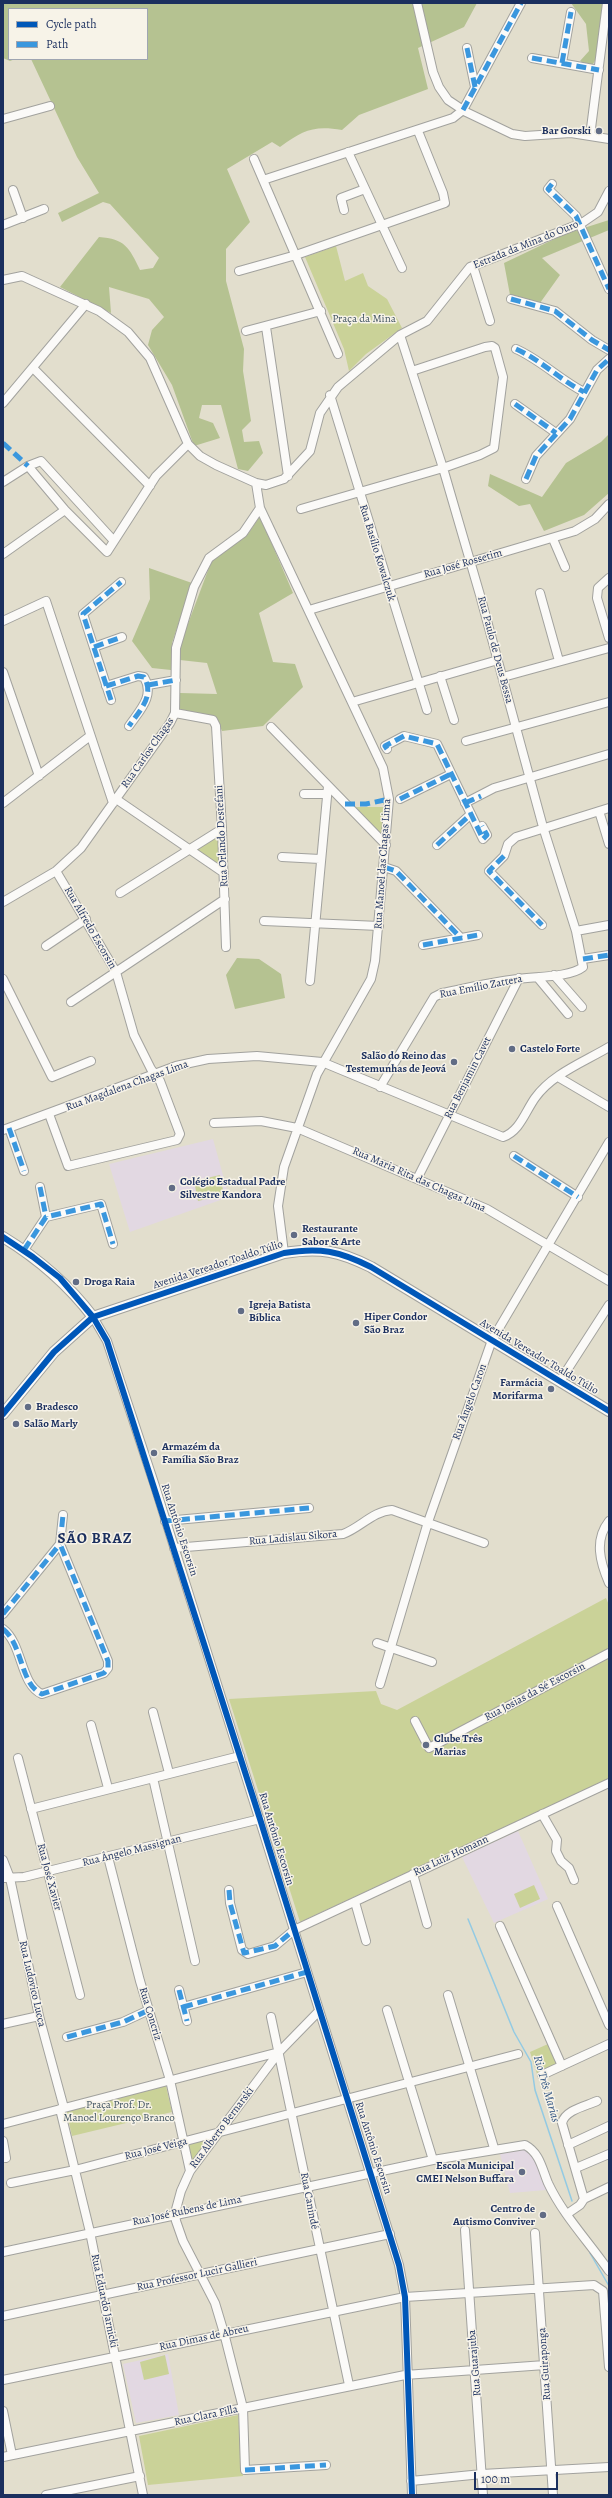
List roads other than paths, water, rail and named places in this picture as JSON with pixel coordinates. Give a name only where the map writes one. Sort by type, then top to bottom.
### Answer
[{"type":"main road","name":"Rua Antônio Escorsin","points":[[3,1238],[24,1250],[60,1278],[93,1317]]},
{"type":"main road","name":"Avenida Vereador Toaldo Túlio","points":[[3,1414],[54,1352],[93,1317],[284,1253],[306,1249],[332,1250],[355,1259],[609,1410]]},
{"type":"street","points":[[418,3],[433,72],[439,87],[448,100],[463,110],[512,134],[525,136],[571,133],[609,139]]},
{"type":"street","points":[[263,180],[418,131],[453,118],[463,110],[521,3]]},
{"type":"street","points":[[590,136],[607,3]]},
{"type":"street","points":[[562,63],[571,12]]},
{"type":"street","points":[[467,48],[475,87]]},
{"type":"street","points":[[532,58],[599,70]]},
{"type":"street","points":[[3,119],[50,106]]},
{"type":"street","points":[[239,271],[296,255],[383,226],[445,203],[443,193],[418,131]]},
{"type":"street","points":[[348,152],[402,268]]},
{"type":"street","points":[[254,159],[321,311],[338,354]]},
{"type":"street","points":[[552,184],[548,189],[576,216],[609,289]]},
{"type":"street","points":[[344,210],[341,198],[365,189]]},
{"type":"street","points":[[13,190],[23,218]]},
{"type":"street","name":"Estrada da Mina do Ouro","points":[[3,280],[22,276],[86,304],[128,332],[150,358],[188,444],[200,456],[256,483],[276,483],[288,476],[310,451],[316,436],[320,413],[330,395],[400,335],[427,321],[470,267],[579,224],[598,212],[609,191]]},
{"type":"street","points":[[3,225],[44,210]]},
{"type":"street","points":[[474,266],[490,321]]},
{"type":"street","points":[[511,299],[555,311],[592,340],[609,350]]},
{"type":"street","points":[[3,403],[34,368],[86,304]]},
{"type":"street","points":[[246,331],[266,327],[321,311]]},
{"type":"street","points":[[266,327],[288,476]]},
{"type":"street","name":"Rua Paulo de Deus Bessa","points":[[400,335],[443,468],[498,660],[543,827],[576,931],[583,963]]},
{"type":"street","points":[[301,509],[359,490],[443,468],[485,453],[494,448],[497,439],[503,377],[495,348],[492,346],[485,347],[412,371]]},
{"type":"street","points":[[516,349],[528,354],[569,385],[584,392]]},
{"type":"street","points":[[526,479],[536,456],[578,407],[584,392],[597,370],[609,359]]},
{"type":"street","points":[[34,368],[150,486]]},
{"type":"street","name":"Rua Basílio Kowalczuk","points":[[330,395],[426,710]]},
{"type":"street","points":[[516,404],[556,433]]},
{"type":"street","points":[[28,466],[65,510],[107,552],[156,476],[188,444]]},
{"type":"street","points":[[3,482],[28,466],[41,461],[114,541]]},
{"type":"street","name":"Rua Manoel das Chagas Lima","points":[[256,483],[260,508],[382,768],[387,784],[389,799],[375,961],[370,979],[322,1062],[284,1167],[278,1206],[284,1253]]},
{"type":"street","name":"Rua José Rossetim","points":[[309,610],[470,561],[553,539],[584,526],[609,504]]},
{"type":"street","name":"Rua Carlos Chagas","points":[[3,902],[56,871],[81,848],[175,713],[176,648],[200,575],[209,558],[244,533],[260,508]]},
{"type":"street","points":[[3,554],[65,510]]},
{"type":"street","points":[[553,539],[564,567]]},
{"type":"street","points":[[609,578],[598,588],[598,598],[609,638]]},
{"type":"street","points":[[111,700],[83,614],[122,582]]},
{"type":"street","points":[[540,593],[559,661]]},
{"type":"street","points":[[3,621],[46,601],[90,736],[114,801],[224,873]]},
{"type":"street","points":[[94,647],[122,637]]},
{"type":"street","points":[[502,677],[609,648]]},
{"type":"street","points":[[352,702],[498,660]]},
{"type":"street","points":[[3,672],[39,776]]},
{"type":"street","points":[[106,686],[138,676],[144,677],[148,685],[148,700],[130,726]]},
{"type":"street","points":[[440,676],[454,720]]},
{"type":"street","points":[[148,685],[176,680]]},
{"type":"street","points":[[466,741],[609,702]]},
{"type":"street","name":"Rua Orlando Destefani","points":[[175,713],[213,720],[216,726],[224,873],[226,947]]},
{"type":"street","points":[[271,728],[327,790],[386,845]]},
{"type":"street","points":[[3,803],[90,736]]},
{"type":"street","points":[[387,749],[385,746],[404,736],[437,744],[483,839],[487,835],[482,826]]},
{"type":"street","points":[[466,803],[494,788],[609,754]]},
{"type":"street","points":[[400,799],[451,774]]},
{"type":"street","points":[[304,794],[327,790]]},
{"type":"street","points":[[310,981],[327,790]]},
{"type":"street","points":[[542,925],[489,871],[504,856],[508,844],[516,837],[543,827],[609,808]]},
{"type":"street","points":[[599,811],[609,844]]},
{"type":"street","points":[[438,845],[471,814]]},
{"type":"street","points":[[120,893],[222,829]]},
{"type":"street","points":[[282,857],[320,859]]},
{"type":"street","points":[[384,867],[396,871],[461,938]]},
{"type":"street","name":"Rua Alfredo Escorsin","points":[[49,1114],[68,1166],[177,1140],[180,1134],[160,1081],[155,1075],[134,1035],[116,972],[56,871]]},
{"type":"street","points":[[71,1002],[225,899]]},
{"type":"street","points":[[46,946],[86,920]]},
{"type":"street","points":[[264,921],[379,926]]},
{"type":"street","points":[[576,931],[609,925]]},
{"type":"street","points":[[423,946],[478,934]]},
{"type":"street","name":"Rua Emílio Zattera","points":[[380,1087],[434,997],[442,993],[519,978],[538,978],[575,971],[583,963],[609,955]]},
{"type":"street","points":[[554,975],[582,1007]]},
{"type":"street","name":"Rua Benjamin Cavet","points":[[417,1179],[519,978]]},
{"type":"street","points":[[538,978],[568,1014]]},
{"type":"street","points":[[3,979],[52,1077],[91,1061]]},
{"type":"street","points":[[609,1048],[558,1077],[609,1107]]},
{"type":"street","name":"Rua Magdalena Chagas Lima","points":[[6,1129],[192,1062],[219,1058],[257,1056],[322,1062],[502,1137],[514,1132],[536,1097],[550,1082],[558,1077]]},
{"type":"street","name":"Rua Maria Rita das Chagas Lima","points":[[214,1123],[261,1121],[297,1128],[486,1210],[609,1281]]},
{"type":"street","points":[[6,1129],[24,1171]]},
{"type":"street","name":"Rua Ângelo Caron","points":[[380,1684],[428,1522],[492,1340],[578,1197],[609,1142]]},
{"type":"street","points":[[514,1156],[578,1197]]},
{"type":"street","points":[[40,1187],[46,1217]]},
{"type":"street","points":[[24,1250],[46,1217],[101,1204],[113,1244]]},
{"type":"street","points":[[560,1381],[609,1305]]},
{"type":"street","name":"Rua Antônio Escorsin","points":[[93,1317],[107,1341],[260,1819],[390,2234],[405,2297],[412,2495]]},
{"type":"street","points":[[165,1521],[309,1508]]},
{"type":"street","name":"Rua Ladislau Sikora","points":[[174,1548],[343,1534],[354,1530],[383,1510],[392,1510],[484,1543]]},
{"type":"street","points":[[3,1629],[10,1635],[32,1687],[42,1694],[104,1673],[108,1668],[108,1661],[60,1544],[64,1515]]},
{"type":"street","points":[[609,1521],[600,1539],[600,1554],[606,1569],[609,1583]]},
{"type":"street","points":[[3,1614],[60,1544]]},
{"type":"street","points":[[377,1643],[432,1662]]},
{"type":"street","name":"Rua Josias da Sé Escorsin","points":[[415,1721],[429,1748],[607,1653]]},
{"type":"street","points":[[153,1712],[169,1773]]},
{"type":"street","points":[[91,1725],[108,1788]]},
{"type":"street","points":[[31,1809],[108,1788],[240,1756]]},
{"type":"street","name":"Rua José Xavier","points":[[18,1758],[80,1995]]},
{"type":"street","points":[[153,1778],[169,1842],[181,1906],[195,1961]]},
{"type":"street","name":"Rua Luiz Homann","points":[[229,1890],[230,1903],[244,1953],[248,1954],[275,1946],[294,1930],[609,1783]]},
{"type":"street","points":[[542,1814],[557,1840],[556,1851],[561,1861],[569,1868],[574,1880]]},
{"type":"street","name":"Rua Ângelo Massignan","points":[[7,1878],[24,1877],[48,1872],[260,1819]]},
{"type":"street","name":"Rua Concriz","points":[[108,1857],[149,2010],[170,2080],[190,2171]]},
{"type":"street","name":"Rua Ludovico Lucca","points":[[3,1860],[62,2108]]},
{"type":"street","points":[[414,1874],[427,1924]]},
{"type":"street","points":[[355,1902],[366,1941]]},
{"type":"street","points":[[557,1906],[609,2025]]},
{"type":"street","points":[[500,1926],[562,2066]]},
{"type":"street","points":[[183,2007],[307,1972]]},
{"type":"street","points":[[179,1990],[187,2021]]},
{"type":"street","points":[[448,1995],[471,2067],[494,2148]]},
{"type":"street","points":[[67,2037],[124,2022],[149,2010]]},
{"type":"street","points":[[386,2010],[433,2160]]},
{"type":"street","name":"Rua Alberto Bernarski","points":[[175,2213],[181,2191],[190,2171],[280,2052],[319,2011]]},
{"type":"street","points":[[3,2024],[39,2016]]},
{"type":"street","name":"Rua Canindé","points":[[272,2017],[319,2250],[349,2385]]},
{"type":"street","points":[[542,2075],[609,2044]]},
{"type":"street","points":[[3,2124],[280,2052]]},
{"type":"street","name":"Rua José Veiga","points":[[11,2183],[75,2170],[292,2112],[348,2100],[518,2054]]},
{"type":"street","points":[[584,2199],[562,2123],[567,2114],[597,2101]]},
{"type":"street","name":"Rua Eduardo Jarnicki","points":[[62,2108],[132,2432],[143,2495]]},
{"type":"street","points":[[568,2145],[609,2126]]},
{"type":"street","points":[[3,2141],[6,2158]]},
{"type":"street","name":"Rua José Rubens de Lima","points":[[3,2252],[175,2213],[371,2174],[433,2160],[494,2148],[526,2145],[533,2149],[538,2156],[549,2184],[567,2214]]},
{"type":"street","points":[[576,2168],[609,2154]]},
{"type":"street","points":[[609,2187],[584,2199],[580,2205],[567,2214],[609,2271]]},
{"type":"street","points":[[175,2213],[183,2241],[202,2274],[215,2303],[224,2333],[243,2408],[245,2470],[326,2464]]},
{"type":"street","name":"Rua Guarajuba","points":[[466,2230],[483,2495]]},
{"type":"street","name":"Rua Professor Lucir Gallieri","points":[[3,2316],[390,2234]]},
{"type":"street","name":"Rua Guiraponga","points":[[535,2234],[553,2495]]},
{"type":"street","name":"Rua Dimas de Abreu","points":[[3,2380],[224,2333],[405,2297],[539,2287],[594,2285],[603,2291],[609,2367]]},
{"type":"street","name":"Rua Clara Filla","points":[[3,2457],[132,2432],[349,2385],[408,2375],[545,2365]]},
{"type":"street","points":[[3,2411],[12,2455]]},
{"type":"street","points":[[411,2481],[482,2474],[609,2467]]},
{"type":"street","points":[[46,2495],[140,2476]]},
{"type":"waterway","name":"Rio Três Marias","points":[[468,1919],[514,2032],[531,2062],[535,2090],[572,2201]]},
{"type":"waterway","name":"Rio Três Marias","points":[[590,2253],[609,2286]]},
{"type":"place","name":"Bar Gorski","points":[[599,131]]},
{"type":"place","name":"Castelo Forte","points":[[512,1049]]},
{"type":"place","name":"Salão do Reino das Testemunhas de Jeová","points":[[454,1062]]},
{"type":"place","name":"Colégio Estadual Padre Silvestre Kandora","points":[[172,1188]]},
{"type":"place","name":"Restaurante Sabor & Arte","points":[[294,1235]]},
{"type":"place","name":"Droga Raia","points":[[76,1282]]},
{"type":"place","name":"Igreja Batista Bíblica","points":[[241,1311]]},
{"type":"place","name":"Hiper Condor São Braz","points":[[356,1323]]},
{"type":"place","name":"Farmácia Morifarma","points":[[551,1389]]},
{"type":"place","name":"Bradesco","points":[[28,1407]]},
{"type":"place","name":"Salão Marly","points":[[16,1424]]},
{"type":"place","name":"Armazém da Família São Braz","points":[[154,1453]]},
{"type":"place","name":"Clube Três Marias","points":[[426,1745]]},
{"type":"place","name":"Escola Municipal CMEI Nelson Buffara","points":[[522,2172]]},
{"type":"place","name":"Centro de Autismo Conviver","points":[[543,2215]]},
{"type":"district","name":"SÃO BRAZ","points":[[95,1539]]},
{"type":"park label","name":"Praça da Mina","points":[[364,319]]},
{"type":"park label","name":"Praça Prof. Dr. Manoel Lourenço Branco","points":[[119,2111]]}]
